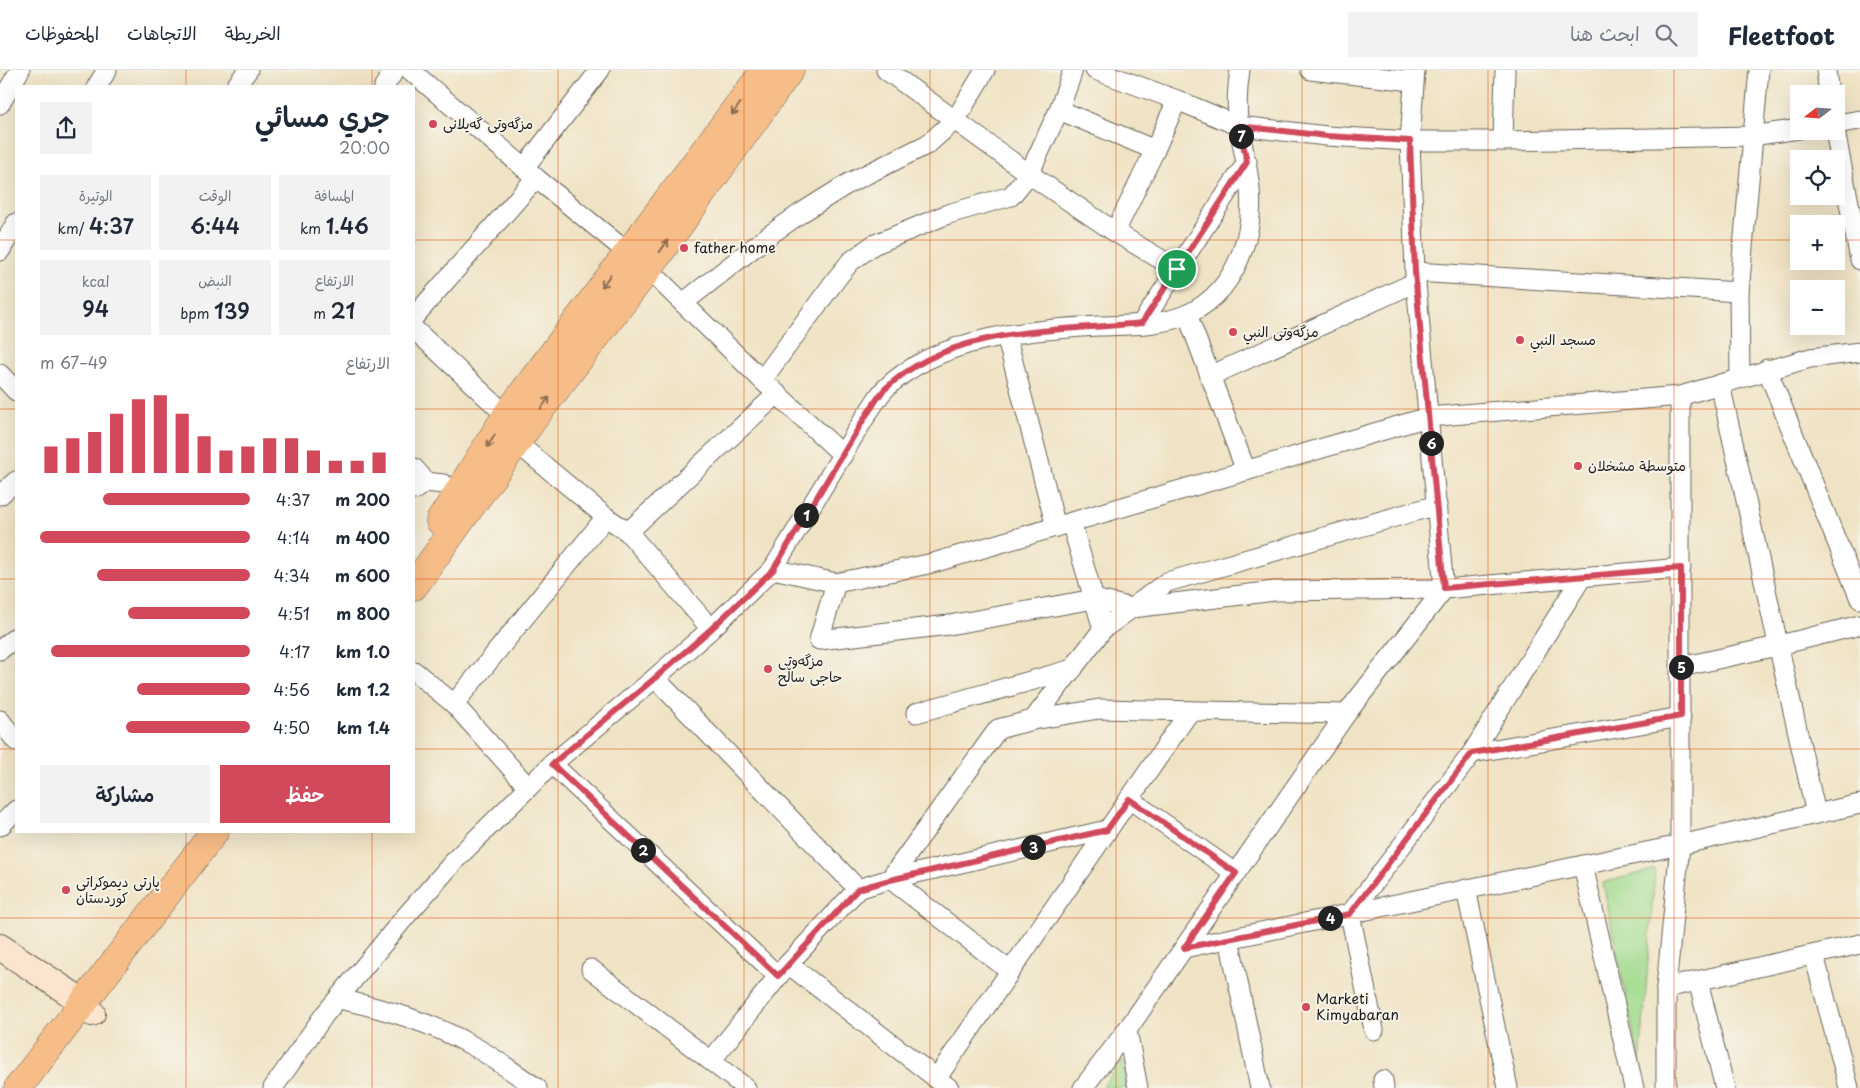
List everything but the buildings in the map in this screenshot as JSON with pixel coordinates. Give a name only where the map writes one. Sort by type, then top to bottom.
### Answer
[{"type":"highway","points":[[415,561],[468,496],[517,443],[765,70]]},
{"type":"highway","points":[[415,584],[468,496],[507,416],[638,261],[790,70]]},
{"type":"highway","points":[[35,1088],[88,1008],[214,833]]},
{"type":"highway","points":[[18,1088],[88,1008],[227,833]]},
{"type":"street","points":[[0,104],[20,70]]},
{"type":"street","points":[[98,85],[106,70]]},
{"type":"street","points":[[237,85],[248,70]]},
{"type":"street","points":[[385,85],[395,70]]},
{"type":"street","points":[[410,70],[530,173],[638,261],[843,455]]},
{"type":"street","points":[[415,316],[530,173],[600,70]]},
{"type":"street","points":[[886,70],[956,119],[1029,174],[1115,232],[1177,269]]},
{"type":"street","points":[[683,303],[770,234],[801,213],[849,183],[928,144],[956,119],[985,70]]},
{"type":"street","points":[[762,380],[837,278],[861,252],[891,236],[948,214],[1010,196],[1029,174],[1059,110],[1073,70]]},
{"type":"street","points":[[1095,70],[1177,100],[1239,126],[1327,136],[1410,141],[1503,141],[1752,136],[1790,130]]},
{"type":"street","points":[[273,1088],[325,1014],[405,917],[458,857],[552,764],[711,629],[773,570],[867,414],[884,390],[908,370],[938,354],[1006,335],[1045,330],[1142,323],[1176,318],[1187,314],[1216,297],[1228,282],[1238,261],[1246,239],[1252,211],[1247,162],[1239,126],[1237,100],[1240,70]]},
{"type":"street","points":[[1083,1088],[1127,1030],[1346,714],[1444,588],[1416,277],[1410,141],[1414,76],[1310,70]]},
{"type":"street","points":[[1503,141],[1505,70]]},
{"type":"street","points":[[1740,377],[1739,292],[1759,70]]},
{"type":"street","points":[[1826,70],[1828,85]]},
{"type":"street","points":[[1115,232],[1177,100]]},
{"type":"street","points":[[1059,110],[1155,150]]},
{"type":"street","points":[[1845,122],[1860,120]]},
{"type":"street","points":[[1837,140],[1860,260]]},
{"type":"street","points":[[1142,323],[1247,162]]},
{"type":"street","points":[[0,250],[15,225]]},
{"type":"street","points":[[1210,376],[1416,277],[1739,292]]},
{"type":"street","points":[[1187,314],[1246,470]]},
{"type":"street","points":[[415,330],[507,416]]},
{"type":"street","points":[[1006,335],[1064,524],[1094,599],[1103,629]]},
{"type":"street","points":[[773,570],[836,583],[933,563],[1428,417],[1680,396],[1767,369],[1810,358],[1860,352]]},
{"type":"street","points":[[1767,369],[1860,599]]},
{"type":"street","points":[[0,374],[15,388]]},
{"type":"street","points":[[1720,384],[1816,814]]},
{"type":"street","points":[[628,532],[777,394]]},
{"type":"street","points":[[1666,1088],[1666,988],[1680,845],[1680,396]]},
{"type":"street","points":[[517,443],[606,517],[628,532],[711,629]]},
{"type":"street","points":[[418,480],[443,484],[468,496]]},
{"type":"street","points":[[0,495],[15,482]]},
{"type":"street","points":[[1033,720],[1103,629],[1167,582],[1437,505]]},
{"type":"street","points":[[454,704],[606,517]]},
{"type":"street","points":[[836,583],[819,640],[949,625],[1094,599],[1132,608],[1275,591],[1444,588],[1681,568]]},
{"type":"street","points":[[1374,1030],[1350,914],[1472,753],[1582,577]]},
{"type":"street","points":[[1681,667],[1778,646],[1860,625]]},
{"type":"street","points":[[0,650],[15,638]]},
{"type":"street","points":[[916,713],[1072,669]]},
{"type":"street","points":[[415,672],[454,704],[528,787]]},
{"type":"street","points":[[655,678],[858,889]]},
{"type":"street","points":[[890,880],[998,729],[1033,720],[1098,709],[1346,714]]},
{"type":"street","points":[[552,764],[783,970],[943,1083],[1010,971],[1190,711]]},
{"type":"street","points":[[1472,753],[1681,716]]},
{"type":"street","points":[[0,720],[15,740]]},
{"type":"street","points":[[1129,799],[1236,873]]},
{"type":"street","points":[[1184,948],[1680,845],[1860,804]]},
{"type":"street","points":[[0,826],[15,811]]},
{"type":"street","points":[[711,1061],[783,970],[858,889],[1107,830]]},
{"type":"street","points":[[1582,865],[1634,1088]]},
{"type":"street","points":[[890,880],[1010,971]]},
{"type":"street","points":[[1466,889],[1508,1088]]},
{"type":"street","points":[[1229,939],[1260,1088]]},
{"type":"street","points":[[1666,988],[1860,944]]},
{"type":"street","points":[[0,947],[88,1008]]},
{"type":"street","points":[[1814,955],[1849,1088]]},
{"type":"street","points":[[591,969],[746,1088]]},
{"type":"street","points":[[1698,981],[1725,1088]]},
{"type":"street","points":[[339,999],[388,1010],[431,1026],[472,1045],[537,1088]]},
{"type":"street","points":[[1127,1030],[1138,1088]]},
{"type":"green space","points":[[1655,869],[1640,1066],[1603,883]]},
{"type":"green space","points":[[1122,1060],[1127,1088],[1102,1088]]},
{"type":"place","name":"مزگەوتی گەیلانی","points":[[433,124]]},
{"type":"place","name":"father home","points":[[684,248]]},
{"type":"place","name":"مزگەوتی النبي","points":[[1233,332]]},
{"type":"place","name":"مسجد النبي","points":[[1520,340]]},
{"type":"place","name":"متوسطة مشخلان","points":[[1578,466]]},
{"type":"place","name":"مزگەوتی حاجی ساڵح","points":[[768,669]]},
{"type":"place","name":"پارتی دیموکراتی کوردستان","points":[[66,890]]},
{"type":"place","name":"Marketi Kimyabaran","points":[[1306,1007]]},
{"type":"route","points":[[1239,126],[1288,130],[1327,136],[1410,141],[1415,272],[1444,588],[1681,568],[1681,716],[1472,753],[1350,914],[1184,948],[1236,873],[1129,799],[1107,830],[858,889],[778,976],[552,764],[711,629],[773,570],[867,414],[884,390],[908,370],[938,354],[1006,335],[1045,330],[1142,323],[1177,269],[1247,162],[1239,126]]}]
